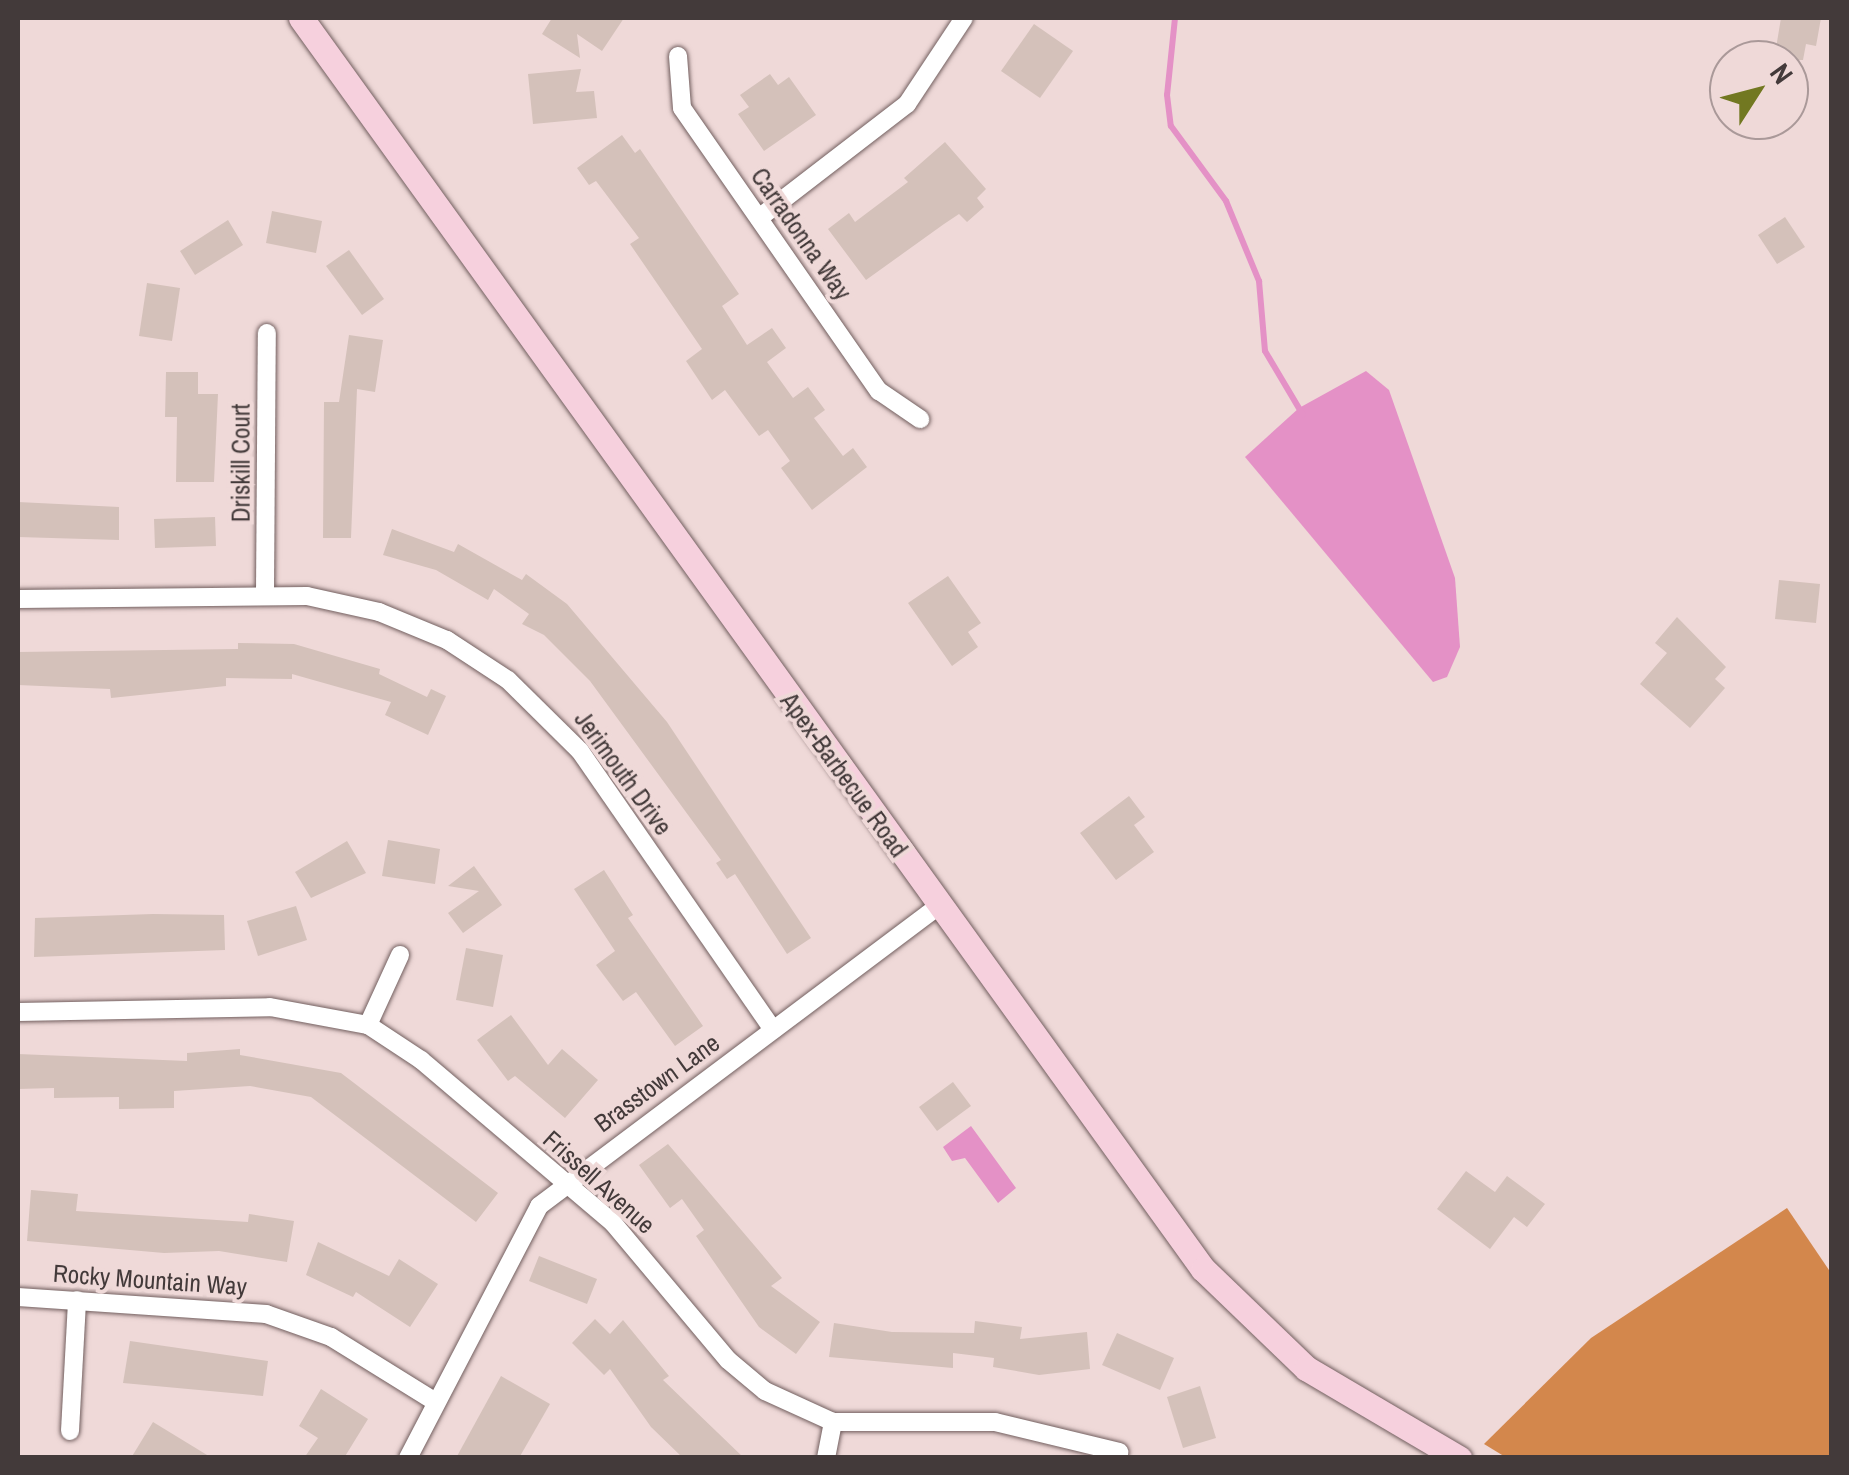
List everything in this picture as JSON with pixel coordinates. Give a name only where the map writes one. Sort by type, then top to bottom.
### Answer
[{"type":"street","name":"Apex-Barbecue Road","points":[[302,18],[1191,1254],[1252,1322],[1306,1368],[1459,1458]]},
{"type":"street","points":[[759,218],[896,114],[927,81],[964,18]]},
{"type":"street","name":"Carradonna Way","points":[[678,56],[682,108],[879,391],[920,419]]},
{"type":"street","name":"Driskill Court","points":[[265,593],[267,332]]},
{"type":"street","name":"Jerimouth Drive","points":[[18,599],[265,593],[341,602],[410,622],[482,659],[539,705],[580,751],[772,1030]]},
{"type":"street","name":"Brasstown Lane","points":[[408,1458],[528,1223],[566,1183],[938,906]]},
{"type":"street","points":[[368,1025],[400,954]]},
{"type":"street","name":"Frissell Avenue","points":[[18,1012],[270,1006],[368,1025],[566,1183],[638,1248],[746,1376],[790,1405],[833,1422],[995,1422],[1119,1452]]},
{"type":"street","name":"Rocky Mountain Way","points":[[18,1297],[227,1308],[295,1322],[436,1402]]},
{"type":"street","points":[[70,1431],[77,1300]]},
{"type":"street","points":[[826,1458],[833,1422]]},
{"type":"shaded area","points":[[1366,371],[1389,390],[1455,578],[1460,647],[1447,677],[1433,682],[1245,457],[1299,408]]},
{"type":"shaded area","points":[[971,1126],[1016,1188],[998,1203],[965,1158],[952,1161],[943,1147]]},
{"type":"shaded area","points":[[1787,1208],[1831,1273],[1831,1457],[1507,1458],[1484,1444],[1591,1338]]},
{"type":"building","points":[[552,18],[624,18],[602,51],[577,34],[580,58],[542,34]]},
{"type":"building","points":[[1781,18],[1821,18],[1816,46],[1809,45],[1809,40],[1777,40]]},
{"type":"building","points":[[1034,24],[1073,51],[1040,98],[1001,71]]},
{"type":"building","points":[[581,69],[576,92],[594,91],[597,118],[533,124],[528,74]]},
{"type":"building","points":[[770,74],[778,85],[789,77],[816,115],[764,151],[738,114],[749,107],[740,95]]},
{"type":"building","points":[[622,135],[635,153],[640,149],[739,294],[722,306],[747,345],[772,328],[786,348],[767,362],[793,398],[808,387],[825,410],[814,418],[843,456],[853,448],[867,467],[812,510],[781,468],[790,461],[768,430],[759,436],[725,390],[712,400],[686,361],[702,349],[630,244],[639,238],[596,181],[589,185],[577,168]]},
{"type":"building","points":[[945,142],[986,189],[977,198],[984,207],[967,222],[959,214],[866,280],[828,229],[849,213],[855,222],[908,182],[904,178]]},
{"type":"building","points":[[272,211],[322,221],[316,253],[266,243]]},
{"type":"building","points":[[1785,217],[1805,247],[1777,264],[1758,235]]},
{"type":"building","points":[[228,220],[243,245],[195,275],[180,251]]},
{"type":"building","points":[[349,250],[384,299],[362,315],[326,266]]},
{"type":"building","points":[[147,283],[180,288],[172,341],[139,336]]},
{"type":"building","points":[[349,335],[383,340],[375,392],[357,389],[351,538],[323,538],[324,402],[339,402]]},
{"type":"building","points":[[166,372],[198,372],[198,394],[218,394],[214,482],[176,482],[177,417],[165,417]]},
{"type":"building","points":[[18,502],[119,507],[119,540],[18,537]]},
{"type":"building","points":[[215,517],[216,546],[155,548],[154,519]]},
{"type":"building","points":[[392,529],[454,552],[458,544],[522,580],[526,574],[567,604],[667,722],[811,938],[787,954],[735,874],[727,879],[716,863],[721,860],[590,681],[544,635],[522,624],[529,614],[494,589],[488,600],[436,570],[383,555]]},
{"type":"building","points":[[948,576],[981,623],[968,632],[978,647],[952,666],[908,603]]},
{"type":"building","points":[[1779,580],[1820,584],[1816,623],[1775,619]]},
{"type":"building","points":[[1677,617],[1726,667],[1715,679],[1725,688],[1690,728],[1640,684],[1667,653],[1655,643]]},
{"type":"building","points":[[238,643],[294,644],[380,669],[379,674],[427,697],[431,689],[446,696],[428,735],[385,715],[391,702],[292,674],[292,679],[226,678],[226,686],[111,698],[110,689],[18,685],[18,652],[238,649]]},
{"type":"building","points":[[1129,796],[1145,817],[1134,825],[1154,852],[1116,880],[1080,833]]},
{"type":"building","points":[[388,840],[440,849],[435,884],[382,876]]},
{"type":"building","points":[[347,841],[366,873],[311,898],[295,872]]},
{"type":"building","points":[[474,866],[502,905],[463,933],[448,913],[479,891],[448,886]]},
{"type":"building","points":[[604,870],[633,915],[628,918],[703,1026],[675,1046],[636,992],[623,1001],[596,965],[615,951],[574,889]]},
{"type":"building","points":[[296,906],[307,940],[258,956],[247,921]]},
{"type":"building","points":[[224,915],[225,950],[34,957],[35,918]]},
{"type":"building","points":[[466,948],[503,955],[493,1007],[456,1000]]},
{"type":"building","points":[[511,1015],[548,1065],[562,1049],[598,1080],[565,1118],[515,1076],[508,1081],[477,1040]]},
{"type":"building","points":[[240,1049],[240,1055],[341,1073],[498,1193],[476,1222],[311,1097],[250,1086],[174,1091],[174,1108],[119,1109],[119,1097],[54,1098],[54,1088],[18,1089],[18,1054],[187,1061],[187,1053]]},
{"type":"building","points":[[953,1082],[971,1106],[937,1131],[919,1107]]},
{"type":"building","points":[[668,1144],[782,1278],[771,1286],[820,1322],[796,1354],[759,1327],[696,1236],[704,1230],[682,1199],[670,1208],[639,1165]]},
{"type":"building","points":[[1466,1171],[1495,1192],[1507,1176],[1545,1204],[1527,1227],[1514,1217],[1490,1249],[1437,1209]]},
{"type":"building","points":[[31,1190],[78,1194],[76,1211],[248,1222],[249,1214],[294,1221],[287,1262],[219,1251],[164,1253],[27,1241]]},
{"type":"building","points":[[318,1242],[389,1276],[399,1259],[438,1284],[410,1327],[356,1292],[353,1297],[306,1275]]},
{"type":"building","points":[[539,1256],[597,1279],[587,1304],[529,1281]]},
{"type":"building","points":[[595,1319],[610,1334],[623,1320],[669,1376],[663,1380],[744,1458],[683,1458],[651,1427],[610,1369],[604,1375],[572,1343]]},
{"type":"building","points":[[975,1321],[1022,1327],[1020,1339],[1087,1332],[1090,1369],[1039,1375],[993,1367],[994,1358],[953,1353],[953,1368],[829,1357],[834,1323],[892,1332],[974,1333]]},
{"type":"building","points":[[1117,1333],[1174,1358],[1160,1390],[1102,1365]]},
{"type":"building","points":[[130,1341],[268,1361],[263,1396],[123,1383]]},
{"type":"building","points":[[501,1376],[550,1404],[519,1458],[456,1458]]},
{"type":"building","points":[[1200,1386],[1216,1438],[1183,1448],[1167,1397]]},
{"type":"building","points":[[321,1389],[368,1419],[344,1458],[304,1458],[318,1438],[299,1426]]},
{"type":"building","points":[[153,1422],[212,1458],[131,1458]]},
{"type":"waterway","points":[[1175,18],[1167,95],[1171,126],[1226,201],[1259,281],[1265,351],[1303,415]]}]
